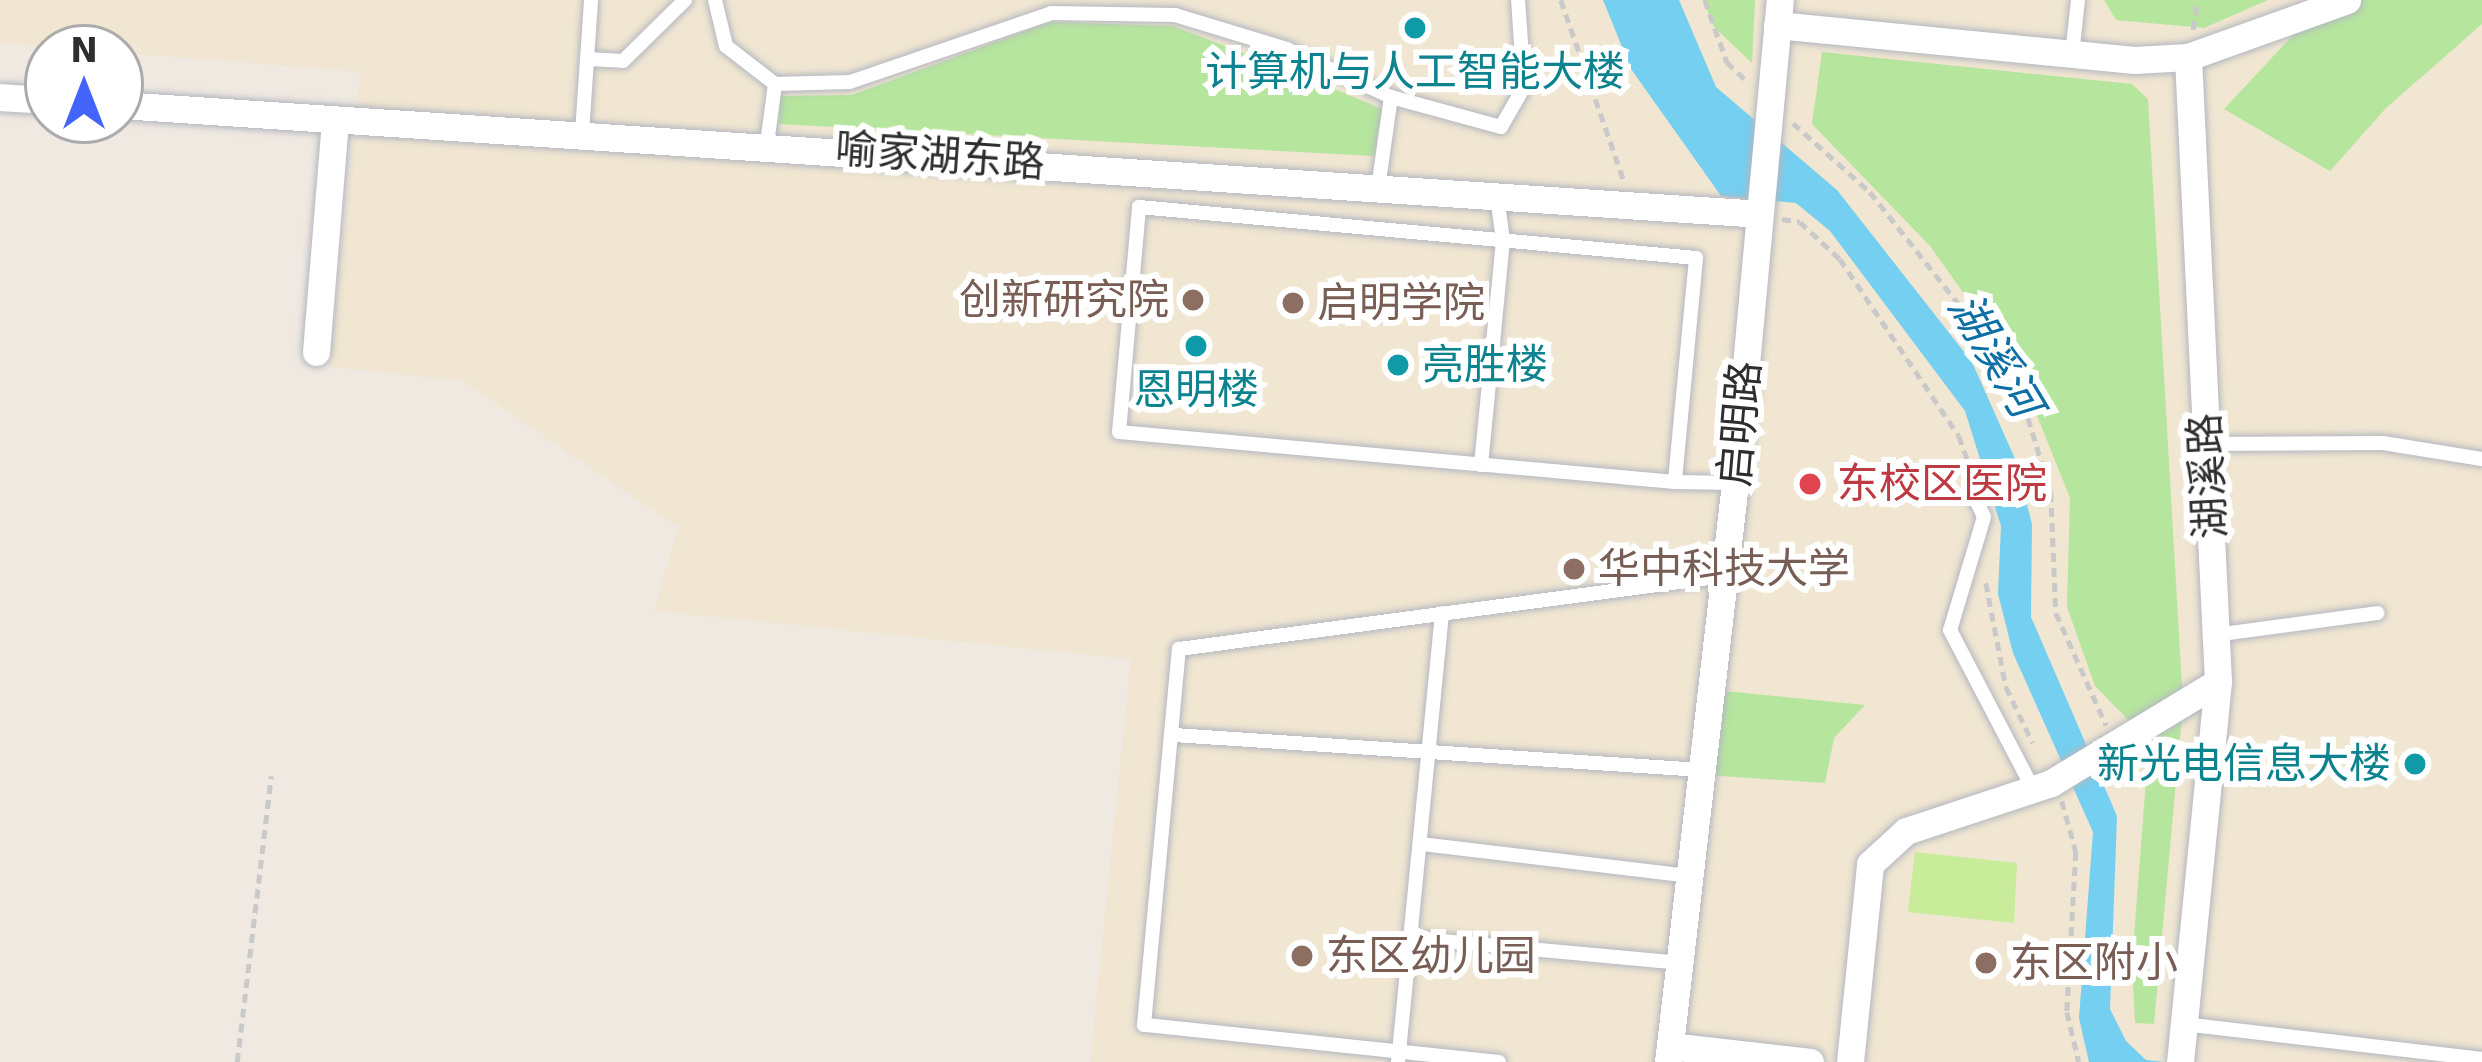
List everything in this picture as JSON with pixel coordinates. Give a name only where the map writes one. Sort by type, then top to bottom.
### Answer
[{"type":"street","points":[[1779,12],[2072,55],[2188,57],[2336,2]]},
{"type":"street","name":"启明路","points":[[1669,1054],[1736,483],[1779,12]]},
{"type":"street","name":"湖溪路","points":[[2181,1058],[2218,682],[2188,57]]},
{"type":"street","name":"喻家湖东路","points":[[144,107],[767,144],[1759,213]]},
{"type":"street","points":[[316,352],[335,120]]},
{"type":"street","points":[[1850,1062],[1870,864],[1906,830],[2042,786],[2218,682]]},
{"type":"street","points":[[1669,1054],[1810,1062]]},
{"type":"lane","points":[[582,133],[591,0]]},
{"type":"lane","points":[[587,59],[623,61],[685,0]]},
{"type":"lane","points":[[716,0],[726,46],[775,84],[850,82],[1052,13],[1116,7],[1174,15],[1286,49],[1391,97],[1501,127],[1524,87],[1518,0]]},
{"type":"lane","points":[[2072,55],[2078,0]]},
{"type":"lane","points":[[767,144],[775,84]]},
{"type":"lane","points":[[1378,188],[1391,97]]},
{"type":"lane","points":[[1480,464],[1503,240],[1497,197]]},
{"type":"lane","points":[[1675,482],[1696,258],[1139,208],[1119,432],[1675,482],[1736,483]]},
{"type":"lane","points":[[2206,444],[2383,443],[2482,458]]},
{"type":"lane","points":[[1973,494],[1984,517],[1950,630],[2042,786]]},
{"type":"lane","points":[[1499,1062],[1398,1057],[1144,1025],[1179,650],[1725,576]]},
{"type":"lane","points":[[1398,1057],[1442,613]]},
{"type":"lane","points":[[2216,635],[2378,614]]},
{"type":"lane","points":[[1174,735],[1702,770]]},
{"type":"lane","points":[[1420,844],[1690,876]]},
{"type":"lane","points":[[1411,938],[1680,963]]},
{"type":"lane","points":[[2184,1024],[2482,1059]]},
{"type":"path","points":[[1561,0],[1627,202]]},
{"type":"path","points":[[1705,0],[1727,62],[1870,192],[2014,375],[2051,493],[2056,613],[2113,741]]},
{"type":"path","points":[[237,1062],[271,776]]},
{"type":"shaded area","name":"华中科技大学","points":[[0,0],[2482,0],[2482,1062],[1090,1062],[1131,659],[654,611],[678,527],[463,381],[330,367],[360,72],[144,55],[144,24],[24,24],[24,45],[0,43]]},
{"type":"green space","points":[[1703,0],[1755,0],[1752,63],[1714,27]]},
{"type":"green space","points":[[2104,0],[2268,0],[2204,28],[2116,20]]},
{"type":"green space","points":[[2326,0],[2482,0],[2482,24],[2386,108],[2330,171],[2224,109]]},
{"type":"green space","points":[[1050,22],[1173,26],[1306,77],[1382,109],[1374,156],[779,124],[780,96],[852,95]]},
{"type":"green space","points":[[1822,52],[2132,84],[2148,99],[2183,704],[2154,1024],[2135,1023],[2132,963],[2149,741],[2095,686],[2067,607],[2070,498],[2019,371],[1930,246],[1812,124]]},
{"type":"green space","points":[[1715,690],[1865,705],[1834,738],[1825,783],[1706,775]]},
{"type":"green space","points":[[1915,852],[2017,863],[2014,923],[1908,912]]},
{"type":"water","points":[[1603,0],[1679,0],[1716,87],[1837,190],[1972,362],[2016,461],[2032,524],[2031,617],[2117,816],[2110,1009],[2126,1041],[2146,1060],[2164,1062],[2089,1062],[2079,1018],[2093,832],[2013,653],[1998,594],[2001,526],[1965,411],[1830,231],[1796,203],[1721,196],[1631,69]]},
{"type":"place","name":"计算机与人工智能大楼","points":[[1415,28]]},
{"type":"place","name":"创新研究院","points":[[1193,300]]},
{"type":"place","name":"启明学院","points":[[1293,303]]},
{"type":"place","name":"恩明楼","points":[[1196,346]]},
{"type":"place","name":"亮胜楼","points":[[1398,365]]},
{"type":"place","name":"东校区医院","points":[[1810,484]]},
{"type":"place","name":"华中科技大学","points":[[1574,569]]},
{"type":"place","name":"新光电信息大楼","points":[[2415,764]]},
{"type":"place","name":"东区幼儿园","points":[[1302,956]]},
{"type":"place","name":"东区附小","points":[[1986,963]]},
{"type":"water label","name":"湖溪河","points":[[1995,355]]}]
